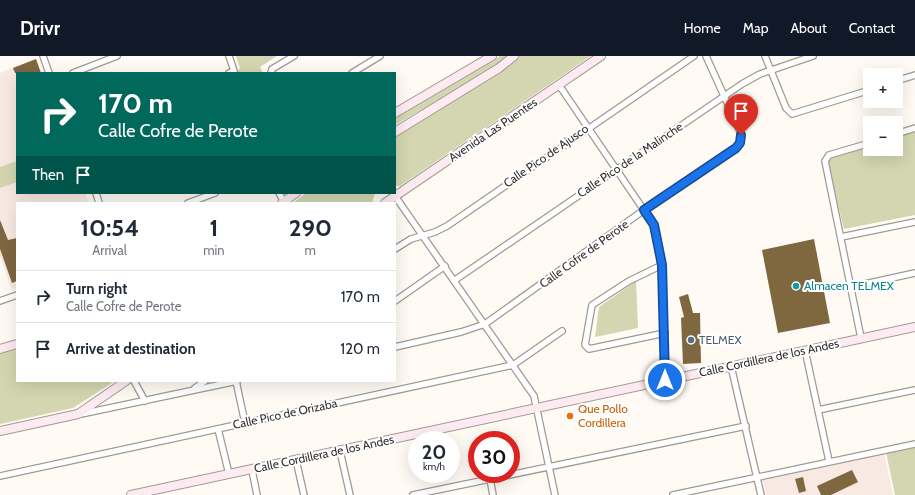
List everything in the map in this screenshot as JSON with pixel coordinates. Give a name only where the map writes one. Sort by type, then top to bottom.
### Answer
[{"type":"street","points":[[43,56],[49,72]]},
{"type":"street","points":[[76,72],[117,56]]},
{"type":"street","points":[[229,56],[231,72]]},
{"type":"street","points":[[271,72],[272,69],[294,56]]},
{"type":"street","points":[[354,72],[380,56]]},
{"type":"street","points":[[396,112],[492,56]]},
{"type":"street","points":[[396,131],[499,68],[514,56]]},
{"type":"street","name":"Avenida Las Puentes","points":[[396,193],[601,56]]},
{"type":"street","name":"Calle Pico de Ajusco","points":[[396,248],[411,239],[447,226],[588,127],[694,56]]},
{"type":"street","name":"Calle Cofre de Perote","points":[[396,347],[461,332],[485,324],[644,210],[739,146],[741,135],[706,56]]},
{"type":"street","points":[[765,56],[790,113],[799,113],[863,92]]},
{"type":"street","name":"Calle Pico de la Malinche","points":[[455,280],[617,168],[750,79],[771,70],[813,56]]},
{"type":"street","points":[[903,79],[915,75]]},
{"type":"street","points":[[559,85],[617,168],[654,225],[662,265],[665,333],[665,380]]},
{"type":"street","points":[[903,132],[915,128]]},
{"type":"street","points":[[861,338],[825,159],[829,155],[863,145]]},
{"type":"street","points":[[191,202],[212,194]]},
{"type":"street","points":[[283,202],[295,194]]},
{"type":"street","points":[[394,194],[424,235],[534,396],[555,495]]},
{"type":"street","name":"Avenida Las Puentes","points":[[386,202],[394,194]]},
{"type":"street","points":[[841,237],[915,222]]},
{"type":"street","points":[[662,265],[629,281],[592,305],[585,345],[589,349],[665,333]]},
{"type":"street","points":[[396,300],[445,266]]},
{"type":"street","points":[[851,287],[915,273]]},
{"type":"street","points":[[0,301],[16,295]]},
{"type":"street","name":"Calle Cordillera de los Andes","points":[[131,495],[915,327]]},
{"type":"street","name":"Calle Pico de Orizaba","points":[[0,476],[513,365],[562,331]]},
{"type":"street","points":[[0,349],[16,344]]},
{"type":"street","points":[[805,350],[829,461]]},
{"type":"street","points":[[731,366],[761,495]]},
{"type":"street","points":[[78,414],[125,382]]},
{"type":"street","points":[[135,382],[146,401]]},
{"type":"street","points":[[193,390],[204,382]]},
{"type":"street","points":[[0,431],[231,382]]},
{"type":"street","points":[[236,382],[245,423]]},
{"type":"street","points":[[818,410],[915,390]]},
{"type":"street","points":[[520,473],[746,426]]},
{"type":"street","points":[[218,429],[229,474]]},
{"type":"street","points":[[673,495],[915,444]]},
{"type":"street","points":[[340,451],[350,495]]},
{"type":"street","points":[[296,460],[304,495]]},
{"type":"street","points":[[252,470],[257,495]]},
{"type":"street","points":[[413,495],[471,483]]},
{"type":"street","points":[[491,483],[494,495]]},
{"type":"shaded area","points":[[36,59],[18,72],[16,72],[16,194],[85,194],[89,202],[16,202],[16,288],[12,290],[0,257],[0,73]]},
{"type":"shaded area","points":[[884,452],[893,495],[766,495],[763,480]]},
{"type":"green space","points":[[236,56],[277,56],[260,67],[262,72],[237,72],[240,68]]},
{"type":"green space","points":[[500,56],[510,56],[496,67],[396,124],[397,117]]},
{"type":"green space","points":[[519,56],[591,56],[400,186],[396,186],[396,134],[508,66]]},
{"type":"green space","points":[[915,130],[915,215],[844,229],[827,160],[863,147],[863,156],[903,156],[903,134]]},
{"type":"green space","points":[[16,161],[16,182],[0,188],[0,167]]},
{"type":"green space","points":[[305,194],[375,194],[372,202],[294,202]]},
{"type":"green space","points":[[636,281],[638,328],[595,337],[599,307]]},
{"type":"green space","points":[[16,349],[16,382],[113,382],[73,408],[0,424],[0,354]]},
{"type":"green space","points":[[915,446],[915,495],[895,495],[886,452]]},
{"type":"building","points":[[36,59],[41,72],[15,73],[13,68]]},
{"type":"building","points":[[0,220],[8,240],[16,238],[16,281],[12,283],[0,249]]},
{"type":"building","name":"Almacen TELMEX","points":[[814,239],[830,323],[778,333],[762,250]]},
{"type":"building","name":"TELMEX","points":[[688,294],[693,313],[700,313],[701,363],[683,364],[681,318],[684,317],[679,297]]},
{"type":"building","points":[[852,470],[858,482],[831,495],[821,495],[817,486]]},
{"type":"building","points":[[803,477],[806,491],[799,493],[795,479]]},
{"type":"place","name":"Almacen TELMEX","points":[[796,286]]},
{"type":"place","name":"TELMEX","points":[[691,340]]},
{"type":"place","name":"Que Pollo Cordillera","points":[[570,416]]},
{"type":"route","points":[[665,380],[665,333],[662,265],[654,225],[644,210],[739,146],[741,135]]}]
